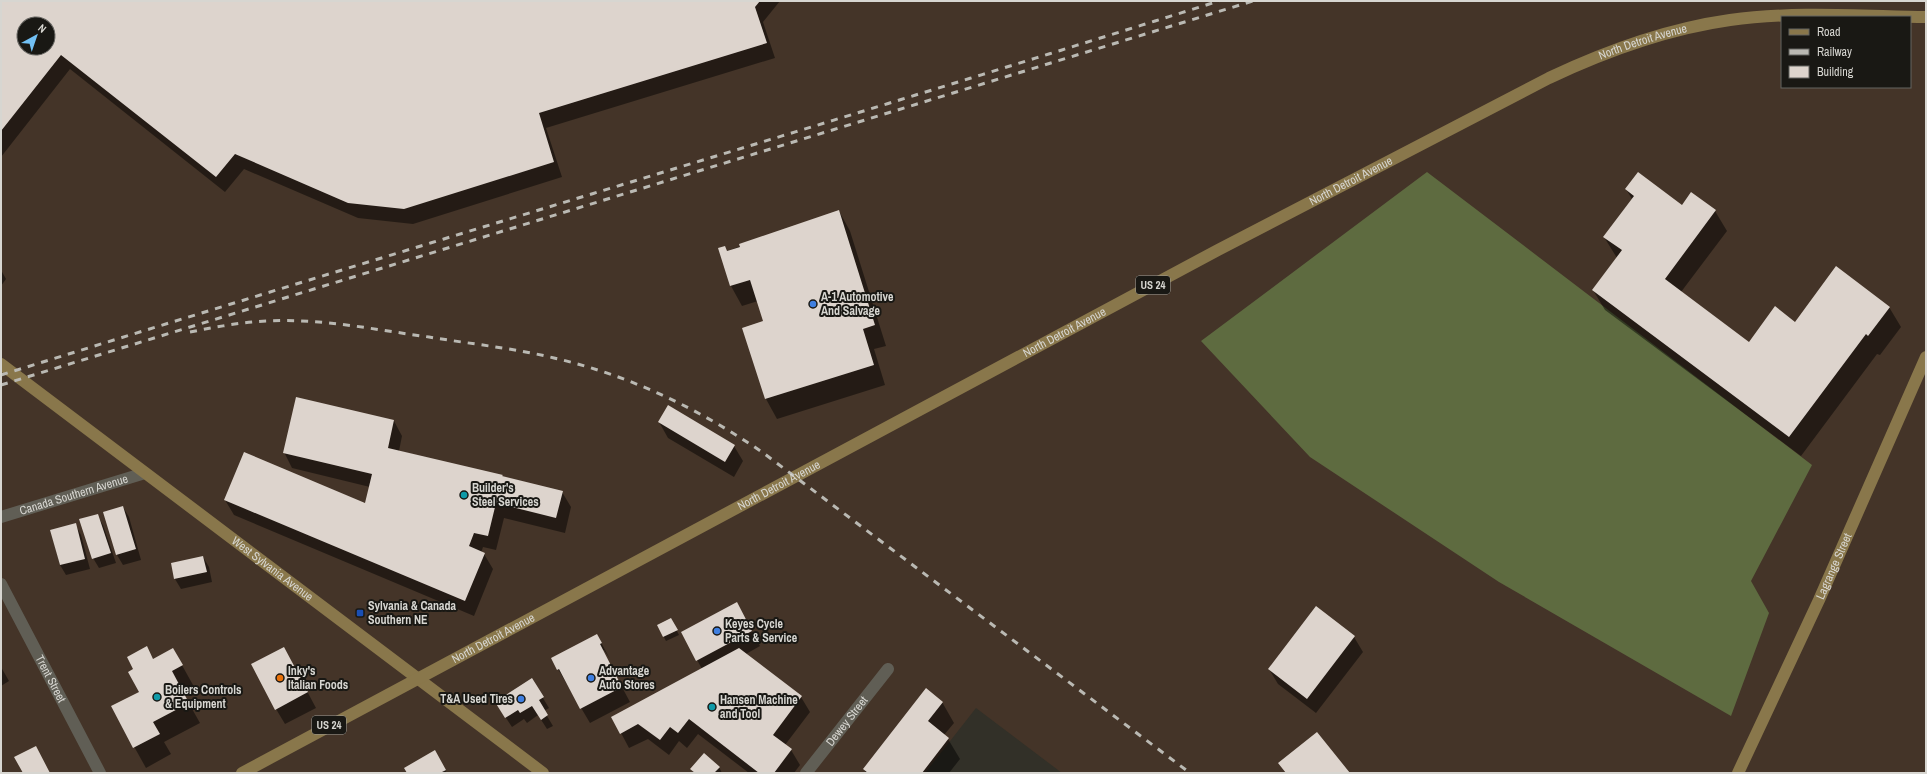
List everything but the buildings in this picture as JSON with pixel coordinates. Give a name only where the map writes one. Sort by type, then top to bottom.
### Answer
[{"type":"main road","name":"North Detroit Avenue","points":[[1911,17],[1926,17]]},
{"type":"main road","name":"North Detroit Avenue","points":[[242,773],[1224,247],[1549,78],[1585,61],[1661,34],[1731,20],[1781,18]]},
{"type":"main road","name":"Lagrange Street","points":[[1738,773],[1819,600],[1926,357]]},
{"type":"main road","name":"West Sylvania Avenue","points":[[1,364],[543,773]]},
{"type":"street","name":"Canada Southern Avenue","points":[[1,517],[145,473]]},
{"type":"street","name":"Trent Street","points":[[1,584],[100,773]]},
{"type":"street","name":"Dewey Street","points":[[806,773],[888,670]]},
{"type":"shaded area","points":[[1,1],[1926,1],[1926,773],[1062,773],[976,708],[925,773],[1,773]]},
{"type":"green space","points":[[1427,172],[1812,465],[1751,581],[1769,613],[1731,716],[1499,582],[1310,457],[1201,341]]},
{"type":"railway","points":[[1,375],[1219,1]]},
{"type":"railway","points":[[1,385],[1253,1]]},
{"type":"railway","points":[[190,332],[238,324],[268,321],[308,321],[348,325],[523,351],[582,365],[662,395],[738,436],[762,452],[1190,773]]},
{"type":"place","name":"A-1 Automotive And Salvage","points":[[813,304]]},
{"type":"place","name":"Builder's Steel Services","points":[[464,495]]},
{"type":"place","name":"Sylvania & Canada Southern NE","points":[[360,613]]},
{"type":"place","name":"Keyes Cycle Parts & Service","points":[[717,631]]},
{"type":"place","name":"Inky's Italian Foods","points":[[280,678]]},
{"type":"place","name":"Advantage Auto Stores","points":[[591,678]]},
{"type":"place","name":"Boilers Controls & Equipment","points":[[157,697]]},
{"type":"place","name":"T&A Used Tires","points":[[521,699]]},
{"type":"place","name":"Hansen Machine and Tool","points":[[712,707]]}]
